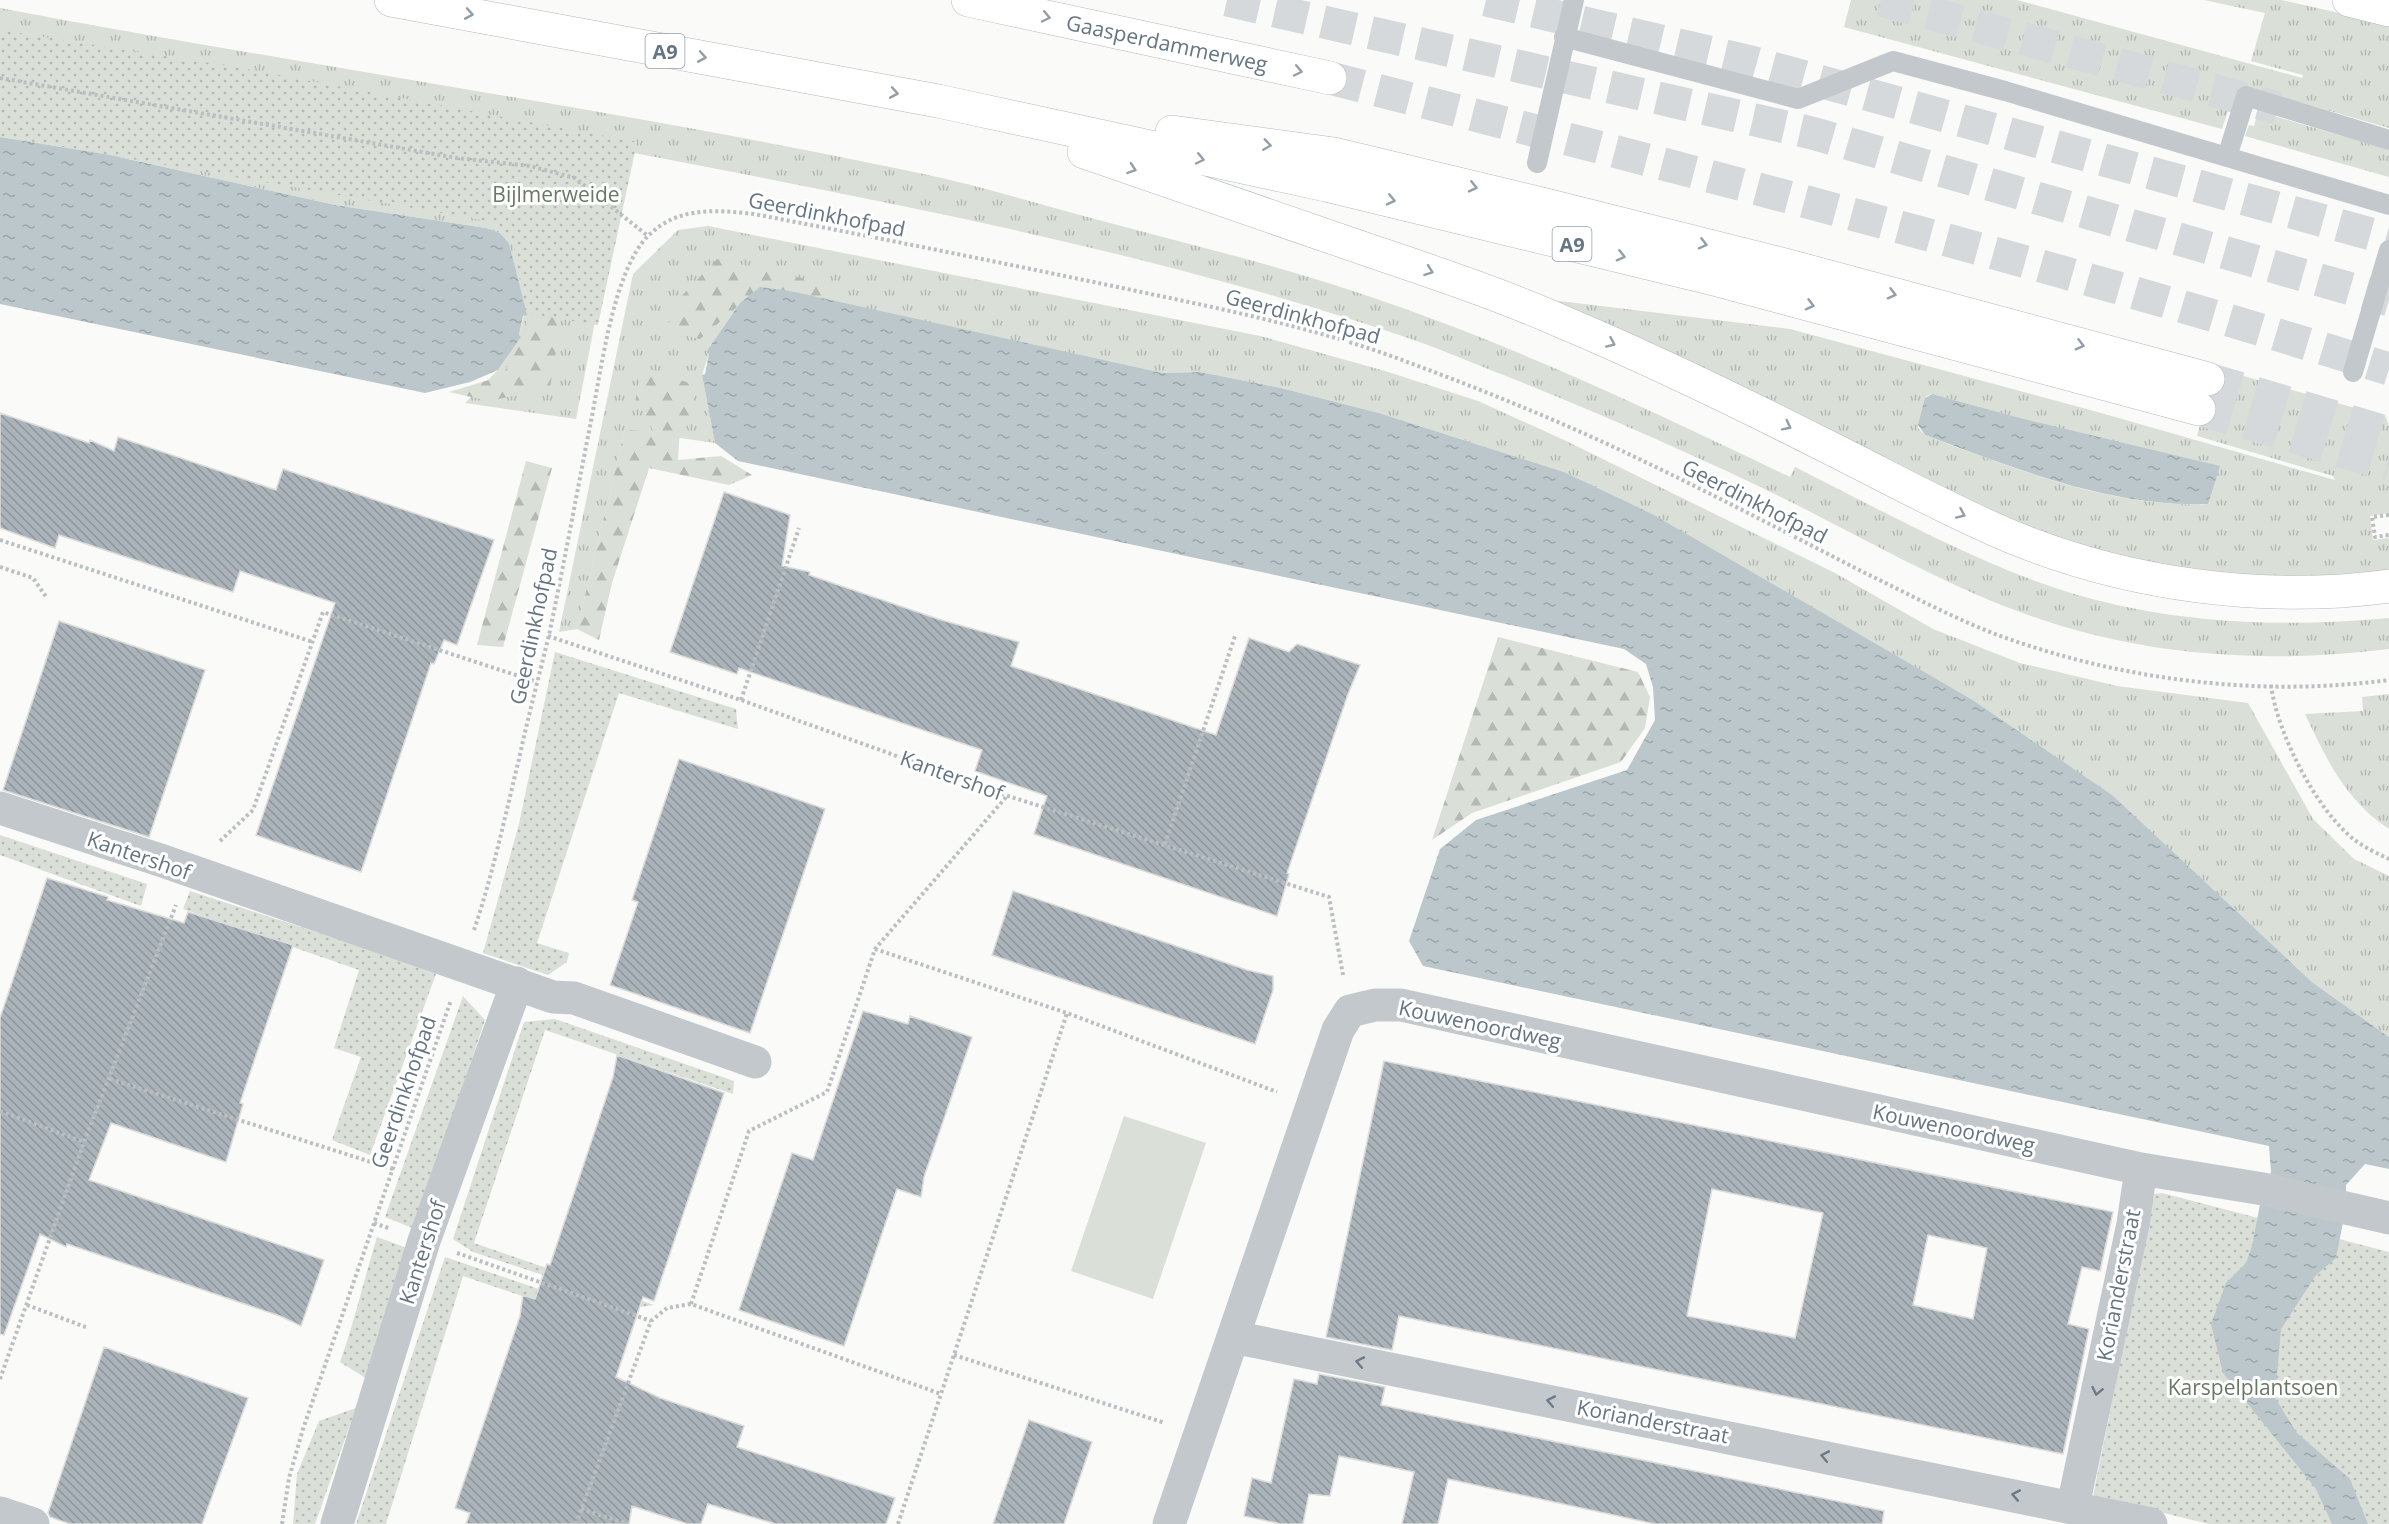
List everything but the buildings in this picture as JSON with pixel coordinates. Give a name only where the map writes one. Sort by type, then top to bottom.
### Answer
[{"type":"highway","name":"A9","points":[[391,0],[938,101],[1464,217],[1718,280],[2204,394]]},
{"type":"highway","name":"Gaasperdammerweg","points":[[968,0],[1330,78]]},
{"type":"highway","points":[[2349,0],[2389,10]]},
{"type":"highway","name":"A9","points":[[938,101],[1432,272],[1560,320],[1721,393],[1947,508],[2014,538],[2075,558],[2142,576],[2199,586],[2312,593],[2389,586]]},
{"type":"street","name":"Kantershof","points":[[0,808],[163,861],[553,997],[574,998],[755,1062]]},
{"type":"street","name":"Kantershof","points":[[337,1524],[424,1241],[517,983]]},
{"type":"street","name":"Kouwenoordweg","points":[[1350,1011],[1375,1005],[1401,1005],[2141,1169],[2263,1189],[2389,1218]]},
{"type":"street","points":[[1169,1524],[1338,1030],[1350,1011]]},
{"type":"street","name":"Korianderstraat","points":[[2073,1506],[2133,1224],[2141,1169]]},
{"type":"street","name":"Korianderstraat","points":[[1233,1337],[2073,1506],[2151,1524]]},
{"type":"street","points":[[0,1513],[33,1524]]},
{"type":"lane","points":[[1537,163],[1574,0]]},
{"type":"lane","points":[[1564,37],[1798,99],[1893,61],[2005,91],[2389,204]]},
{"type":"lane","points":[[2228,157],[2246,96],[2389,140]]},
{"type":"lane","points":[[2353,372],[2389,250]]},
{"type":"path","points":[[0,78],[457,158],[530,166],[575,178],[648,236]]},
{"type":"path","name":"Geerdinkhofpad","points":[[282,1524],[289,1478],[303,1429],[463,966],[489,884],[548,636],[608,334],[622,284],[635,253],[648,236],[671,218],[694,212],[719,210],[754,214],[1272,320],[1389,355],[1488,392],[1618,449],[1914,597],[2001,637],[2043,650],[2126,671],[2187,681],[2307,687],[2389,680]]},
{"type":"path","points":[[2389,515],[2372,517],[2375,537],[2389,536]]},
{"type":"path","points":[[741,700],[799,528]]},
{"type":"path","points":[[0,540],[313,642]]},
{"type":"path","points":[[0,567],[33,578],[47,598]]},
{"type":"path","name":"Kantershof","points":[[548,636],[741,700],[1008,795],[1329,897],[1350,1011]]},
{"type":"path","points":[[1165,844],[1234,636]]},
{"type":"path","points":[[2271,685],[2274,708],[2283,730],[2327,813],[2357,842],[2389,859]]},
{"type":"path","points":[[691,1304],[749,1131],[827,1092],[875,949],[1008,795]]},
{"type":"path","points":[[875,949],[1067,1013],[1312,1105]]},
{"type":"path","points":[[898,1524],[1067,1013]]},
{"type":"path","points":[[110,1079],[393,1169]]},
{"type":"path","points":[[0,1111],[84,1142]]},
{"type":"path","points":[[374,1223],[651,1321]]},
{"type":"path","points":[[576,1524],[651,1321],[668,1308],[691,1304],[941,1394]]},
{"type":"path","points":[[27,1305],[88,1328]]},
{"type":"path","points":[[954,1355],[1200,1434]]},
{"type":"path","points":[[581,1509],[625,1524]]},
{"type":"green space","points":[[1851,0],[2017,0],[2302,78],[2303,75],[2251,61],[2265,13],[2204,0],[2281,0],[2389,24],[2389,128],[2237,84],[2222,129],[1844,27]]},
{"type":"green space","points":[[0,8],[805,150],[984,189],[1238,257],[1385,302],[1503,346],[1619,396],[1790,477],[1795,467],[1945,543],[2038,582],[2081,596],[2124,606],[2212,620],[2300,623],[2389,618],[2389,649],[2299,656],[2208,654],[2119,641],[2074,630],[1998,604],[1966,590],[1779,496],[1678,449],[1541,390],[1411,339],[1218,280],[1120,255],[922,210],[624,151],[609,251],[576,419],[465,403],[498,370],[521,337],[519,335],[524,315],[526,315],[509,243],[500,233],[486,228],[335,205],[110,155],[0,137]]},
{"type":"green space","name":"Bijlmerweide","points":[[0,30],[241,68],[637,142],[598,325],[526,313],[513,243],[487,221],[0,136]]},
{"type":"green space","points":[[2257,115],[2272,120],[2274,116],[2389,150],[2389,177],[2245,136],[2249,125],[2254,126]]},
{"type":"green space","points":[[708,226],[1260,336],[1385,371],[1478,401],[1562,439],[1835,573],[1933,629],[2020,663],[2117,686],[2248,703],[2313,819],[2354,859],[2389,876],[2389,1037],[2312,982],[2235,911],[1971,699],[1652,515],[1564,472],[1379,413],[1281,388],[1200,372],[1162,373],[740,303],[706,352],[709,354],[702,375],[715,443],[625,430],[577,629],[559,632],[633,274],[678,230]]},
{"type":"green space","points":[[717,259],[824,283],[823,298],[760,287],[700,339],[666,331],[676,302]]},
{"type":"green space","points":[[520,260],[568,276],[550,388],[489,401],[449,392],[502,376],[527,331]]},
{"type":"green space","points":[[1535,298],[1790,329],[2094,411],[2335,480],[2333,476],[2197,436],[2216,368],[2386,417],[2389,426],[2389,513],[2370,516],[2373,540],[2389,538],[2389,572],[2282,578],[2153,565],[2028,529]],"holes":[[[1932,394],[2024,419],[2208,504],[2172,504],[2136,500],[2064,484],[1925,435],[1918,428],[1926,396]]]},
{"type":"green space","points":[[647,368],[689,383],[698,413],[680,426],[678,460],[721,456],[752,475],[729,485],[649,468],[612,583],[599,640],[577,629],[625,429],[654,433],[644,412],[635,403],[640,376]]},
{"type":"green space","points":[[526,461],[552,468],[503,647],[477,645]]},
{"type":"green space","points":[[1498,637],[1638,672],[1650,697],[1645,728],[1621,762],[1472,813],[1432,840]]},
{"type":"green space","points":[[555,652],[736,709],[738,729],[619,693],[537,943],[569,953],[567,962],[548,975],[483,953],[519,824]]},
{"type":"green space","points":[[2389,694],[2389,829],[2374,818],[2349,792],[2330,763],[2305,714],[2363,711],[2362,697]]},
{"type":"green space","points":[[0,835],[147,884],[141,906],[0,855]]},
{"type":"green space","points":[[190,891],[437,971],[370,1155],[332,1140],[361,1057],[334,1048],[359,970],[183,909]]},
{"type":"green space","points":[[463,996],[485,1020],[415,1229],[385,1217]]},
{"type":"green space","points":[[555,1019],[734,1081],[733,1094],[545,1030],[474,1243],[654,1305],[640,1307],[473,1252],[453,1239],[524,1022]]},
{"type":"green space","points":[[1124,1116],[1206,1143],[1153,1299],[1071,1271]]},
{"type":"green space","name":"Karspelplantsoen","points":[[2162,1193],[2389,1252],[2389,1524],[2209,1524],[2093,1496],[2154,1194]]},
{"type":"green space","points":[[377,1237],[407,1248],[367,1379],[340,1362]]},
{"type":"green space","points":[[445,1257],[635,1322],[631,1333],[463,1276],[386,1524],[356,1524]]},
{"type":"green space","points":[[356,1408],[315,1524],[293,1524],[297,1474],[319,1421]]},
{"type":"water","points":[[0,137],[110,155],[335,205],[486,228],[500,233],[509,243],[527,315],[523,316],[519,335],[521,337],[498,370],[470,382],[425,393],[0,304]]},
{"type":"water","points":[[760,287],[790,291],[1162,373],[1200,372],[1281,388],[1379,413],[1564,472],[1652,514],[1971,699],[2112,795],[2312,982],[2389,1037],[2389,1169],[2365,1164],[2346,1185],[2346,1207],[2336,1258],[2316,1275],[2281,1329],[2275,1398],[2297,1433],[2350,1479],[2368,1524],[2332,1524],[2316,1489],[2223,1373],[2211,1324],[2226,1283],[2246,1263],[2252,1246],[2263,1189],[2271,1172],[2269,1146],[1423,966],[1409,941],[1440,849],[1476,820],[1627,770],[1655,720],[1653,687],[1646,664],[1624,649],[738,461],[715,443],[702,375],[705,374],[709,354],[706,352],[740,303]]},
{"type":"water","points":[[1932,394],[2024,419],[2220,466],[2208,504],[2171,503],[2099,492],[2029,473],[1925,435],[1918,425],[1925,398]]},
{"type":"tunnel","points":[[1227,0],[1812,133],[2389,300]]},
{"type":"tunnel","points":[[1486,0],[1747,61],[2389,239]]},
{"type":"tunnel","points":[[1881,0],[2278,108]]},
{"type":"tunnel","points":[[1330,78],[1729,181],[1994,253],[2389,369]]},
{"type":"tunnel","points":[[2208,379],[2389,433]]},
{"type":"tunnel","points":[[2199,409],[2389,465]]}]
